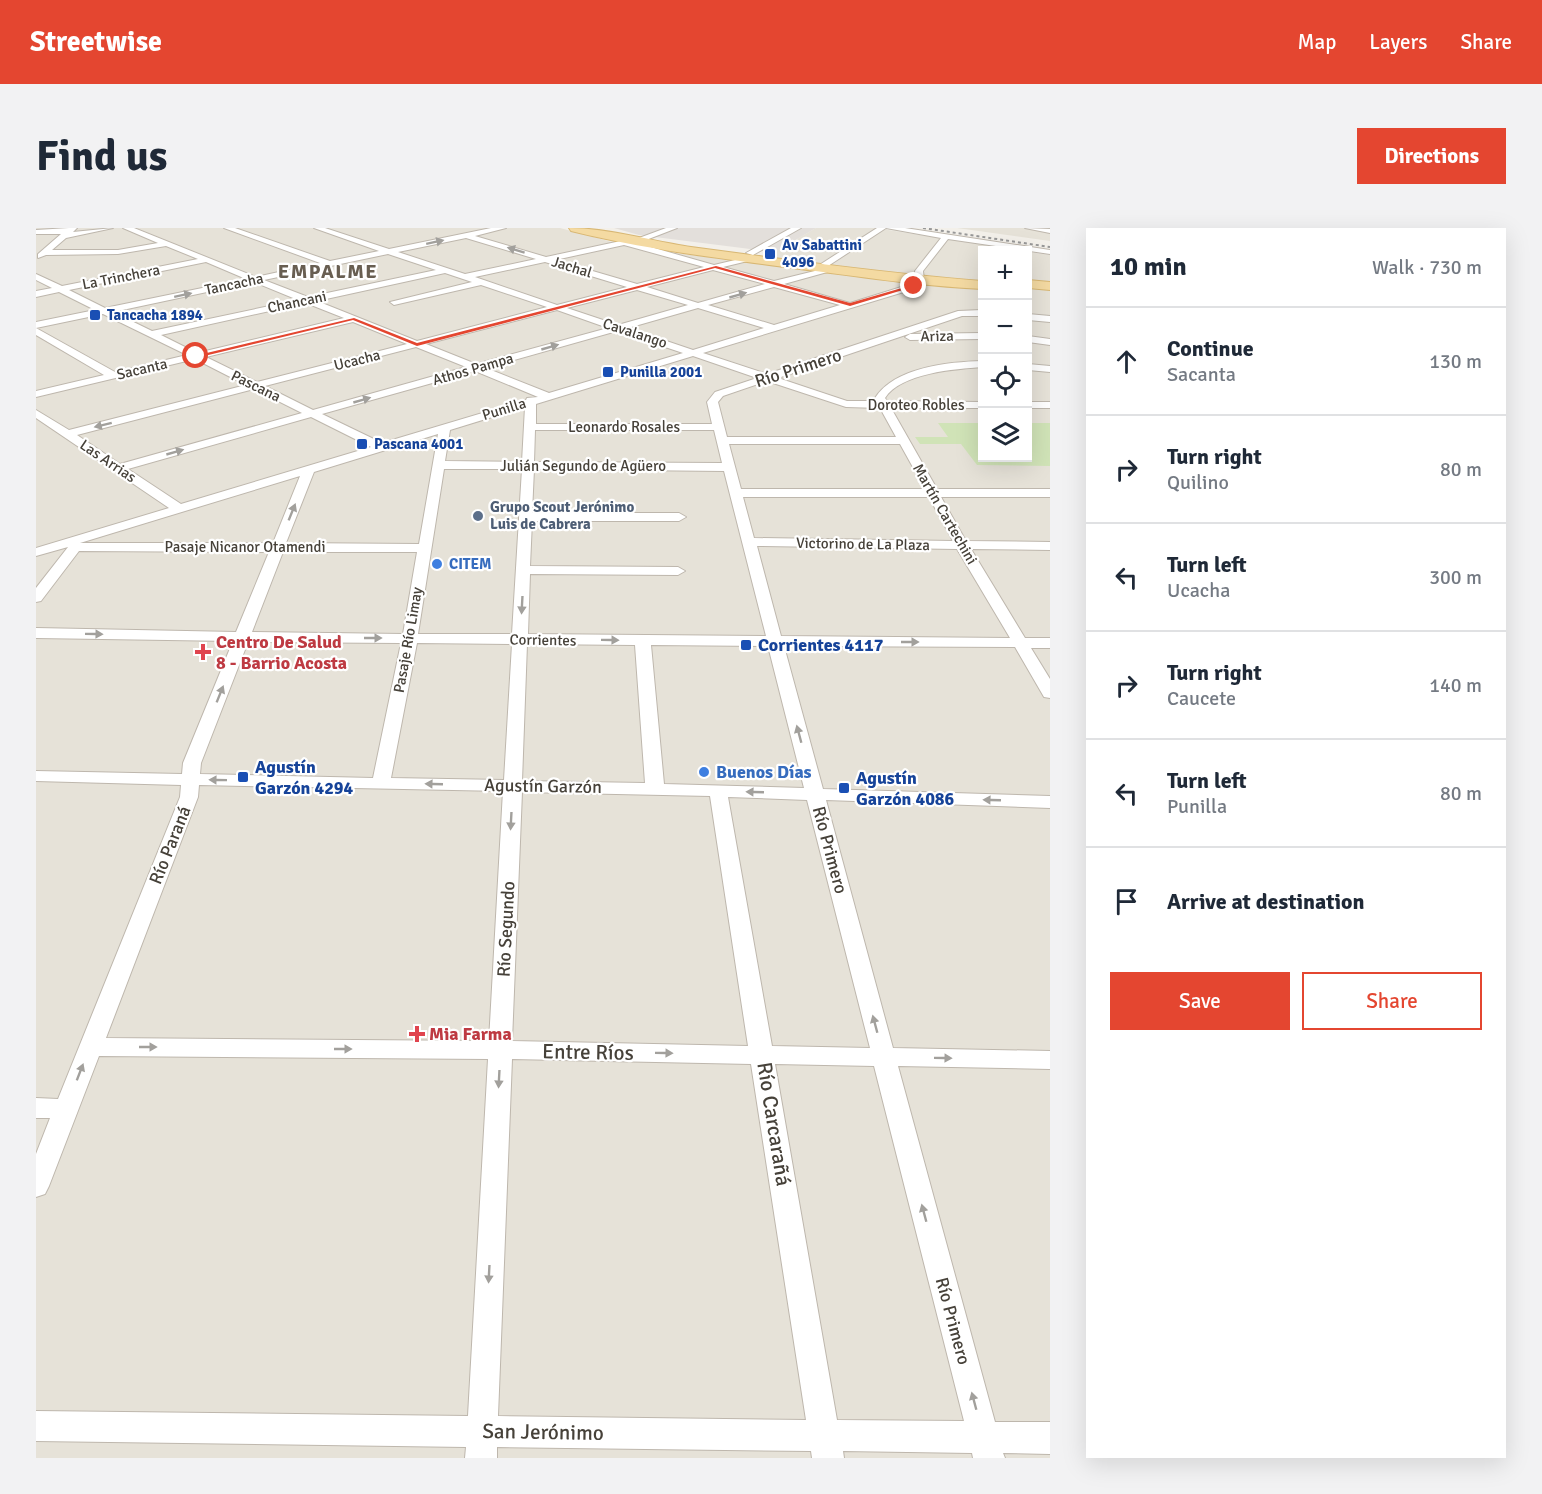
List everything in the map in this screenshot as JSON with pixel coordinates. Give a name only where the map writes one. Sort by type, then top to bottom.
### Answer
[{"type":"main road","points":[[575,228],[632,240],[978,285]]},
{"type":"main road","points":[[599,228],[632,240]]},
{"type":"main road","points":[[921,278],[978,280]]},
{"type":"main road","points":[[1032,286],[1050,288]]},
{"type":"street","points":[[36,232],[69,232],[109,228]]},
{"type":"street","points":[[126,228],[476,368],[538,398]]},
{"type":"street","points":[[228,228],[328,264]]},
{"type":"street","name":"Cavalango","points":[[318,228],[849,404]]},
{"type":"street","name":"Tancacha","points":[[36,325],[502,228]]},
{"type":"street","points":[[464,278],[632,240],[673,228]]},
{"type":"street","name":"Ucacha","points":[[68,434],[716,267],[749,256],[797,228]]},
{"type":"street","name":"Athos Pampa","points":[[118,468],[776,284],[826,266],[882,228]]},
{"type":"street","points":[[890,228],[996,246]]},
{"type":"street","points":[[1029,228],[1050,231]]},
{"type":"street","name":"Jachal","points":[[449,231],[773,328]]},
{"type":"street","points":[[36,260],[69,232]]},
{"type":"street","points":[[921,278],[919,271],[946,237]]},
{"type":"street","points":[[632,240],[716,267],[850,305]]},
{"type":"street","points":[[44,253],[118,252],[167,244]]},
{"type":"street","points":[[1032,250],[1050,252]]},
{"type":"street","name":"La Trinchera","points":[[36,294],[206,260]]},
{"type":"street","name":"Chancani","points":[[152,334],[443,271]]},
{"type":"street","name":"Pascana","points":[[36,277],[380,447]]},
{"type":"street","name":"Punilla","points":[[37,550],[72,545],[180,509],[538,398],[914,286],[921,278]]},
{"type":"street","points":[[394,302],[479,283]]},
{"type":"street","name":"Río Primero","points":[[978,313],[967,312],[715,396],[712,402],[986,1447]]},
{"type":"street","points":[[1032,317],[1050,319]]},
{"type":"street","name":"Sacanta","points":[[36,394],[354,319]]},
{"type":"street","points":[[36,331],[114,376]]},
{"type":"street","name":"Ariza","points":[[892,337],[978,336]]},
{"type":"street","points":[[1032,340],[1050,342]]},
{"type":"street","points":[[884,405],[881,394],[887,388],[945,366],[978,364]]},
{"type":"street","points":[[1032,367],[1050,369]]},
{"type":"street","name":"Río Segundo","points":[[481,1444],[530,427],[538,398]]},
{"type":"street","name":"Doroteo Robles","points":[[849,404],[978,405]]},
{"type":"street","name":"Martín Cartechini","points":[[884,405],[962,545],[1050,693]]},
{"type":"street","points":[[1032,405],[1050,405]]},
{"type":"street","name":"Las Arrias","points":[[36,413],[180,509]]},
{"type":"street","name":"Pasaje Río Limay","points":[[381,782],[410,638],[423,548],[445,427]]},
{"type":"street","name":"Leonardo Rosales","points":[[530,427],[903,441]]},
{"type":"street","name":"Julián Segundo de Agüero","points":[[437,465],[729,467]]},
{"type":"street","name":"Río Paraná","points":[[36,1186],[189,797],[192,763],[309,469]]},
{"type":"street","points":[[736,493],[1050,493]]},
{"type":"street","points":[[526,517],[678,518]]},
{"type":"street","name":"Victorino de La Plaza","points":[[749,542],[1050,546]]},
{"type":"street","points":[[36,598],[72,545]]},
{"type":"street","name":"Pasaje Nicanor Otamendi","points":[[72,545],[423,548]]},
{"type":"street","points":[[523,570],[678,571]]},
{"type":"street","name":"Corrientes","points":[[36,633],[643,641],[1050,643]]},
{"type":"street","points":[[643,641],[655,789]]},
{"type":"street","name":"Agustín Garzón","points":[[36,776],[718,790],[1050,802]]},
{"type":"street","name":"Río Carcarañá","points":[[718,790],[826,1447]]},
{"type":"street","name":"Entre Ríos","points":[[90,1047],[500,1050],[1050,1060]]},
{"type":"street","points":[[36,1108],[66,1109]]},
{"type":"street","name":"San Jerónimo","points":[[36,1426],[481,1444],[986,1447],[1050,1438]]},
{"type":"shaded area","points":[[36,228],[560,228],[634,248],[756,263],[816,228],[875,228],[992,246],[978,246],[978,462],[1032,462],[1032,253],[1050,255],[1050,1458],[36,1458]]},
{"type":"shaded area","points":[[614,228],[816,228],[775,252],[639,235]]},
{"type":"shaded area","points":[[957,228],[1050,228],[1050,241]]},
{"type":"green space","points":[[938,423],[978,423],[978,462],[1032,462],[1032,423],[1050,423],[1050,466],[977,465],[961,444],[920,444],[915,437],[948,437]]},
{"type":"railway","points":[[923,228],[1050,247]]},
{"type":"place","name":"Av Sabattini 4096","points":[[770,254]]},
{"type":"place","name":"Tancacha 1894","points":[[95,315]]},
{"type":"place","name":"Punilla 2001","points":[[608,372]]},
{"type":"place","name":"Pascana 4001","points":[[362,444]]},
{"type":"place","name":"Grupo Scout Jerónimo Luis de Cabrera","points":[[478,516]]},
{"type":"place","name":"CITEM","points":[[437,564]]},
{"type":"place","name":"Corrientes 4117","points":[[746,645]]},
{"type":"place","name":"Centro De Salud 8 - Barrio Acosta","points":[[203,652]]},
{"type":"place","name":"Buenos Días","points":[[704,772]]},
{"type":"place","name":"Agustín Garzón 4294","points":[[243,777]]},
{"type":"place","name":"Agustín Garzón 4086","points":[[844,788]]},
{"type":"place","name":"Mia Farma","points":[[417,1034]]},
{"type":"district","name":"EMPALME","points":[[328,271]]},
{"type":"route","points":[[196,356],[354,319],[417,344],[716,267],[850,305],[914,286]]}]
